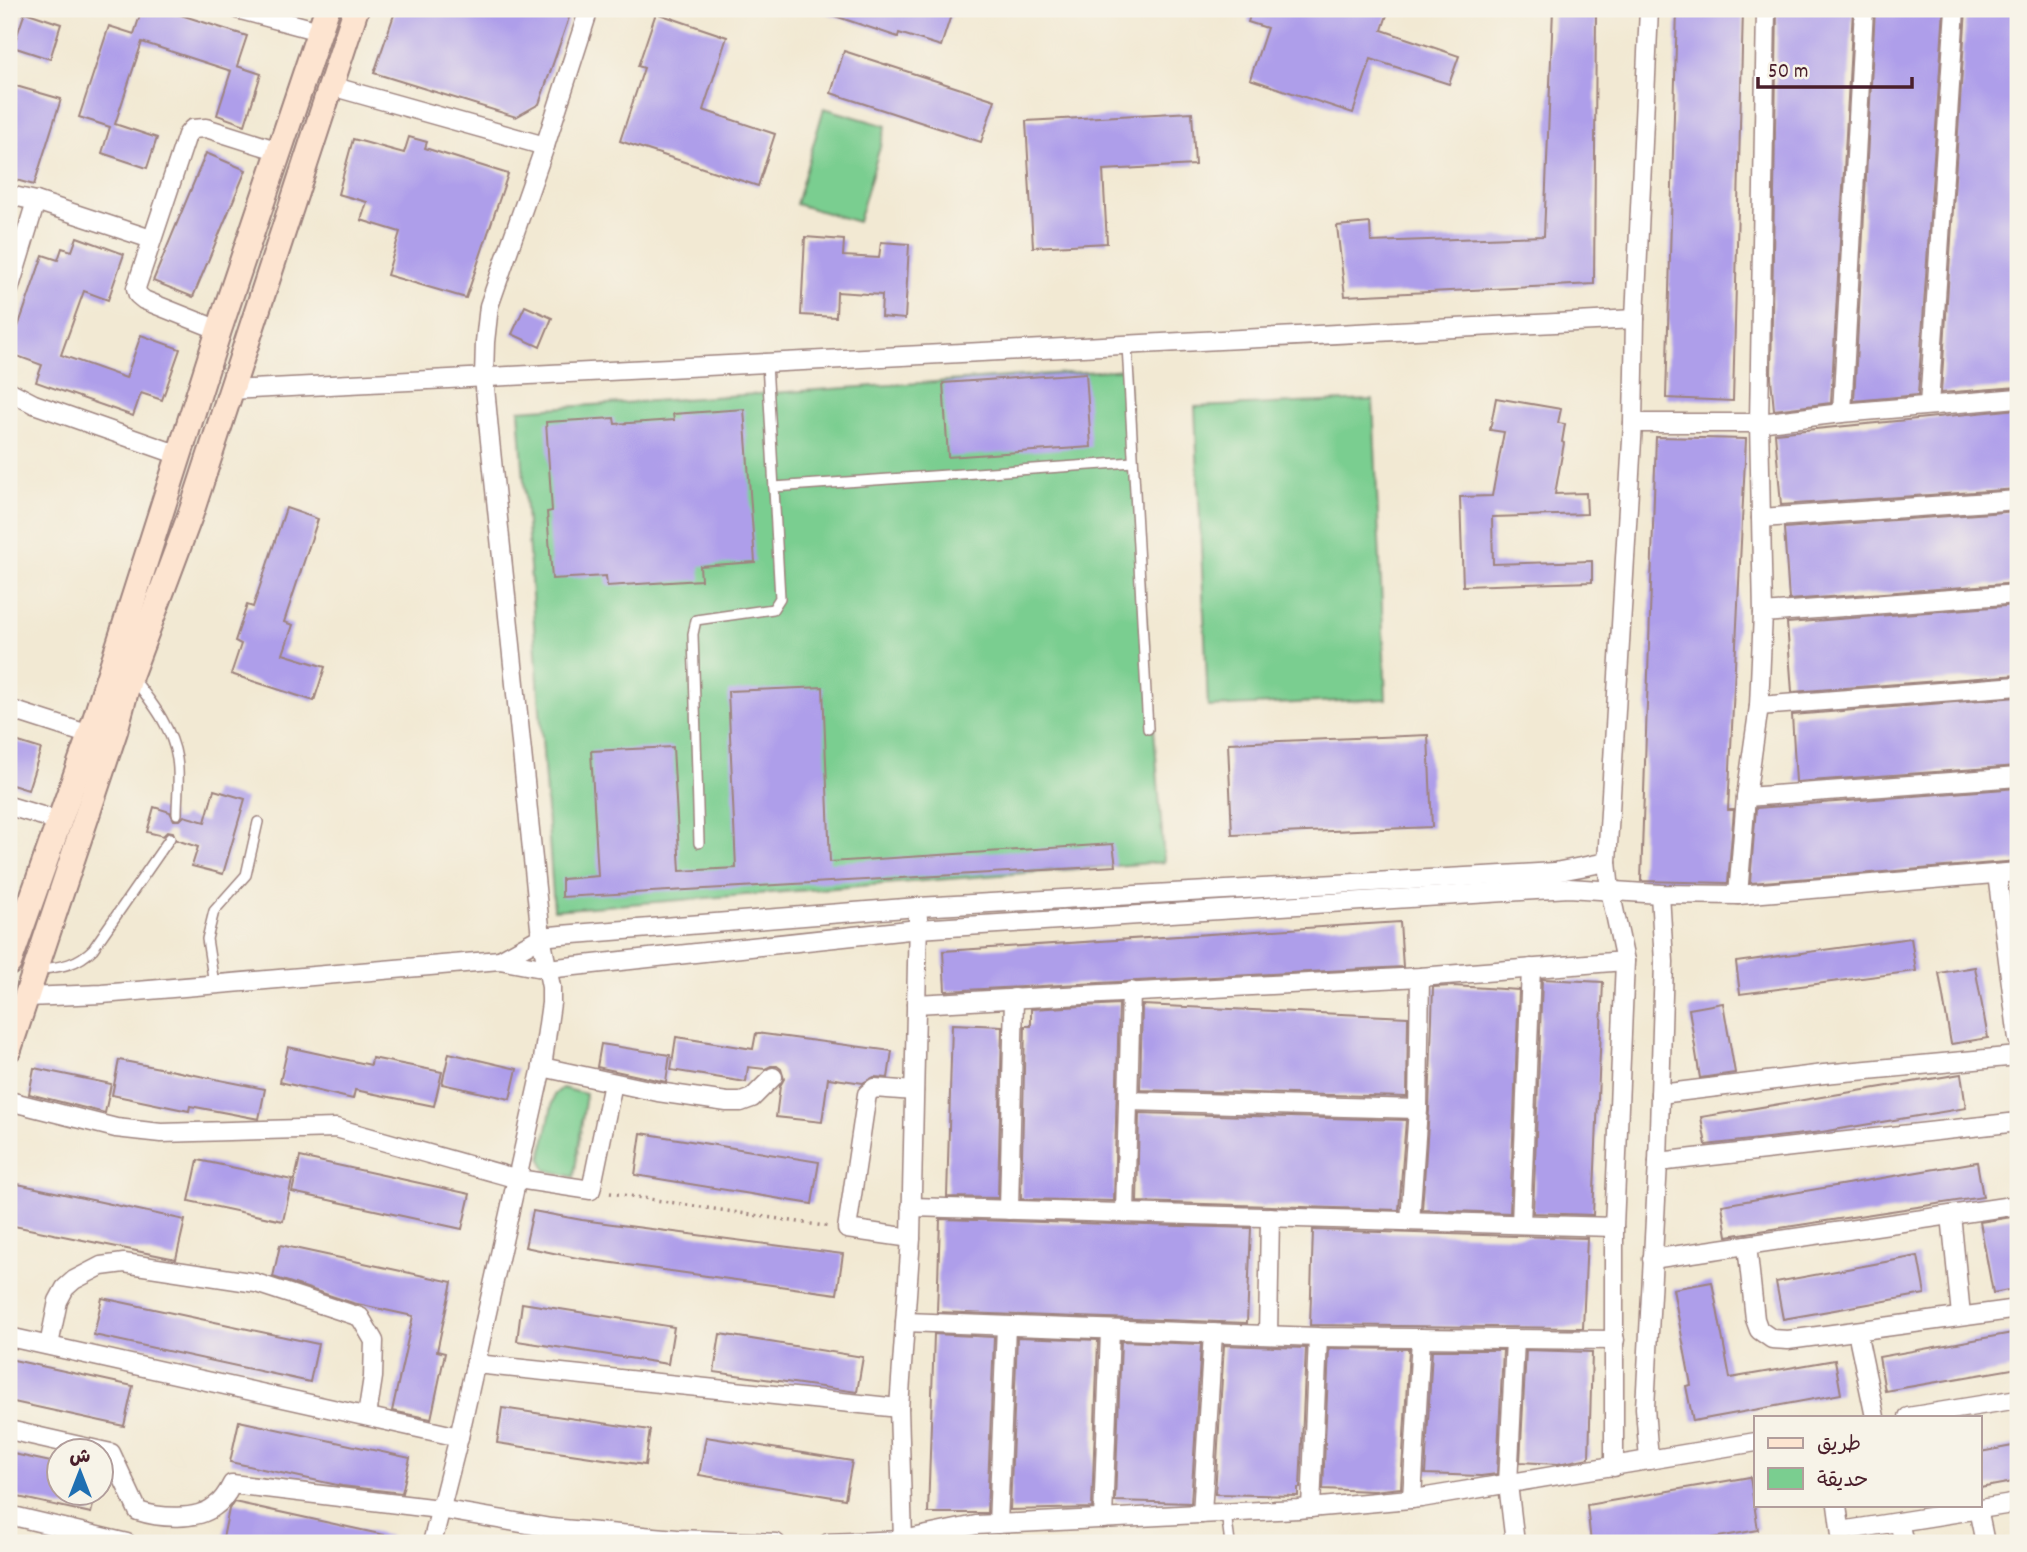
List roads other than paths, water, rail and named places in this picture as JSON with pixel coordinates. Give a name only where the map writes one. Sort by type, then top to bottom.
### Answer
[{"type":"main road","points":[[9,1049],[115,731],[130,676],[191,513],[356,9]]},
{"type":"main road","points":[[9,963],[90,735],[219,330],[323,20]]},
{"type":"main road","points":[[164,507],[191,513]]},
{"type":"street","points":[[237,9],[323,20]]},
{"type":"street","points":[[432,1543],[518,1180],[551,1003],[541,937],[484,377],[485,342],[489,306],[589,9]]},
{"type":"street","points":[[1614,1466],[1614,1227],[1625,961],[1607,862],[1633,423],[1649,9]]},
{"type":"street","points":[[1738,895],[1746,797],[1759,706],[1763,613],[1759,423],[1766,9]]},
{"type":"street","points":[[1842,413],[1864,9]]},
{"type":"street","points":[[1929,405],[1955,9]]},
{"type":"street","points":[[331,86],[545,146]]},
{"type":"street","points":[[219,330],[138,295],[136,288],[151,239],[187,135],[192,130],[206,128],[279,151]]},
{"type":"street","points":[[9,195],[36,201],[151,239]]},
{"type":"street","points":[[9,290],[36,201]]},
{"type":"street","points":[[231,390],[1635,319]]},
{"type":"street","points":[[9,391],[34,404],[179,455]]},
{"type":"street","points":[[1633,423],[1759,423],[2018,398]]},
{"type":"street","points":[[1761,518],[2018,500]]},
{"type":"street","points":[[1763,613],[2018,594]]},
{"type":"street","points":[[1759,706],[2018,685]]},
{"type":"street","points":[[9,709],[90,735]]},
{"type":"street","points":[[1746,797],[2018,777]]},
{"type":"street","points":[[9,806],[59,821]]},
{"type":"street","points":[[500,960],[541,937],[918,907],[1555,872],[1607,862]]},
{"type":"street","points":[[27,997],[102,994],[500,960],[547,969],[918,929],[1550,889],[1738,895],[2018,872]]},
{"type":"street","points":[[1997,874],[2018,1039]]},
{"type":"street","points":[[1648,1460],[1645,1408],[1658,1162],[1664,962],[1660,894]]},
{"type":"street","points":[[903,1540],[899,1408],[911,1238],[918,907]]},
{"type":"street","points":[[916,1004],[1420,977],[1625,961]]},
{"type":"street","points":[[1521,1224],[1531,968]]},
{"type":"street","points":[[1410,1221],[1418,1109],[1420,977]]},
{"type":"street","points":[[1125,1213],[1131,991]]},
{"type":"street","points":[[1009,1210],[1014,998]]},
{"type":"street","points":[[1660,1094],[1824,1074],[2018,1056]]},
{"type":"street","points":[[541,1067],[613,1083],[726,1102],[741,1102],[752,1098],[773,1077]]},
{"type":"street","points":[[9,1101],[116,1128],[161,1133],[336,1128],[518,1180],[591,1190],[613,1083]]},
{"type":"street","points":[[911,1238],[847,1229],[867,1094],[874,1088],[914,1091]]},
{"type":"street","points":[[1128,1101],[1418,1109]]},
{"type":"street","points":[[1658,1162],[2018,1122]]},
{"type":"street","points":[[1652,1259],[2018,1205]]},
{"type":"street","points":[[911,1208],[1614,1227]]},
{"type":"street","points":[[1951,1215],[1961,1315]]},
{"type":"street","points":[[1268,1335],[1270,1217]]},
{"type":"street","points":[[1747,1245],[1759,1330],[1772,1339],[1788,1340],[2018,1309]]},
{"type":"street","points":[[49,1345],[58,1301],[65,1288],[74,1280],[101,1266],[124,1263],[256,1283],[360,1317],[374,1340],[373,1377],[367,1416]]},
{"type":"street","points":[[905,1322],[1318,1337],[1615,1340]]},
{"type":"street","points":[[998,1524],[1006,1326]]},
{"type":"street","points":[[1103,1519],[1110,1330]]},
{"type":"street","points":[[1857,1331],[1874,1416]]},
{"type":"street","points":[[1202,1514],[1213,1333]]},
{"type":"street","points":[[9,1337],[459,1437]]},
{"type":"street","points":[[1311,1508],[1318,1337]]},
{"type":"street","points":[[1412,1499],[1422,1338]]},
{"type":"street","points":[[1515,1339],[1508,1484],[1515,1543]]},
{"type":"street","points":[[475,1364],[899,1408]]},
{"type":"street","points":[[1914,1416],[2018,1399]]},
{"type":"street","points":[[9,1430],[111,1452],[138,1511],[149,1515],[194,1515],[214,1508],[232,1484],[439,1509],[551,1528],[677,1539],[776,1543]]},
{"type":"street","points":[[828,1543],[903,1540],[976,1525],[1311,1508],[1412,1499],[1754,1442]]},
{"type":"street","points":[[1836,1506],[1842,1537],[1899,1522],[2018,1503]]},
{"type":"street","points":[[1978,1509],[1985,1543]]},
{"type":"street","points":[[9,1515],[127,1543]]},
{"type":"street","points":[[1899,1522],[1904,1543]]},
{"type":"street","points":[[976,1525],[977,1543]]},
{"type":"lane","points":[[1127,345],[1148,729]]},
{"type":"lane","points":[[699,843],[692,634],[696,620],[774,609],[780,598],[767,363]]},
{"type":"lane","points":[[774,486],[1133,462]]},
{"type":"lane","points":[[130,676],[159,712],[171,736],[177,760],[177,814]]},
{"type":"lane","points":[[214,984],[207,939],[214,912],[246,875],[258,822]]},
{"type":"lane","points":[[35,971],[70,965],[83,959],[93,949],[170,838]]},
{"type":"lane","points":[[1226,1513],[1230,1543]]}]
